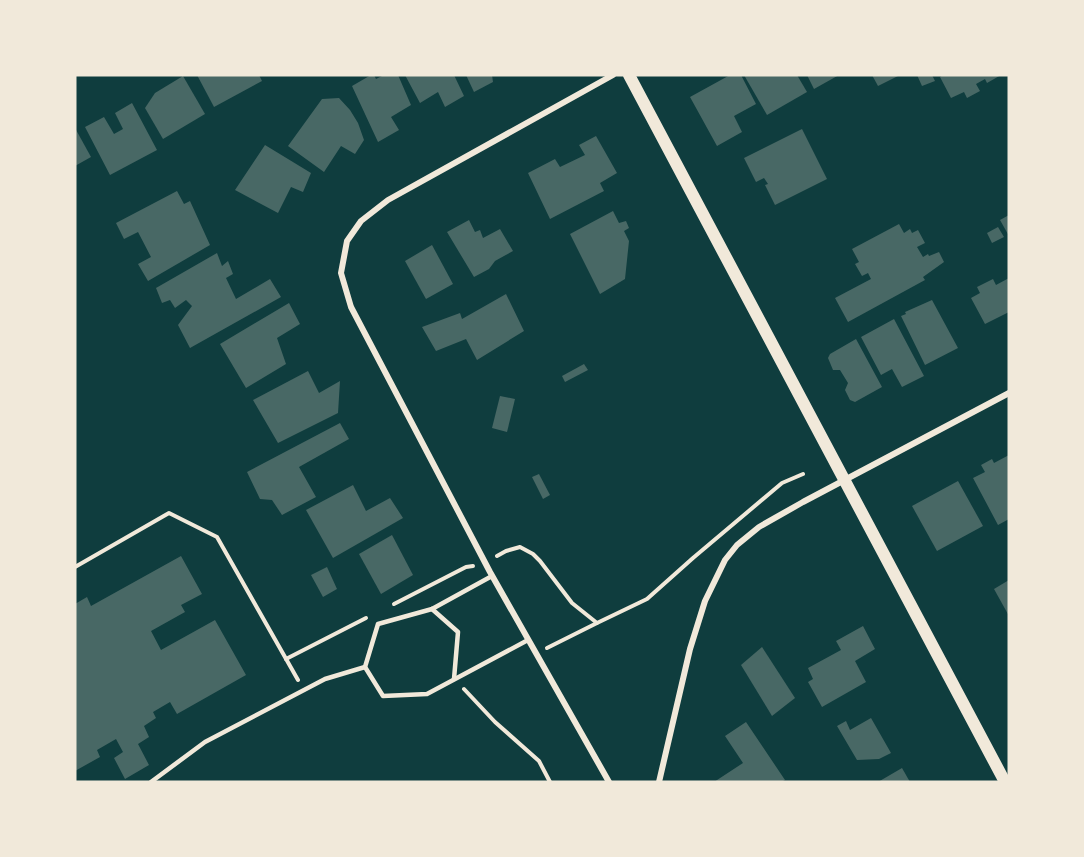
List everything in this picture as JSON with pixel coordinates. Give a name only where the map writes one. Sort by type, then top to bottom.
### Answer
[{"type":"main road","points":[[629,75],[1005,782]]},
{"type":"street","points":[[609,782],[492,576],[351,307],[342,273],[347,241],[361,221],[388,200],[612,75]]},
{"type":"street","points":[[659,782],[690,649],[705,601],[725,560],[737,545],[759,527],[1009,393]]},
{"type":"lane","points":[[492,576],[432,609],[378,624],[365,667],[383,696],[427,694],[528,640]]},
{"type":"lane","points":[[432,609],[458,632],[454,679]]},
{"type":"lane","points":[[151,782],[204,742],[325,679],[365,667]]},
{"type":"path","points":[[543,650],[647,599],[782,483],[803,474]]},
{"type":"path","points":[[75,567],[169,513],[217,537],[304,690]]},
{"type":"path","points":[[496,556],[520,548],[533,554],[572,603],[597,623]]},
{"type":"path","points":[[454,679],[495,722],[539,761],[550,782]]},
{"type":"building","points":[[197,75],[259,75],[262,81],[214,107]]},
{"type":"building","points":[[374,75],[376,79],[384,75],[398,75],[411,105],[391,117],[399,130],[378,142],[352,86]]},
{"type":"building","points":[[405,75],[454,75],[464,96],[445,107],[438,92],[420,103]]},
{"type":"building","points":[[466,75],[492,75],[493,82],[474,92]]},
{"type":"building","points":[[730,75],[741,75],[756,104],[734,116],[742,132],[717,146],[690,97]]},
{"type":"building","points":[[744,75],[797,75],[807,92],[767,115]]},
{"type":"building","points":[[807,75],[839,75],[814,89]]},
{"type":"building","points":[[872,75],[900,75],[878,86]]},
{"type":"building","points":[[917,75],[932,75],[935,81],[922,86]]},
{"type":"building","points":[[943,75],[1001,75],[987,83],[985,79],[976,84],[980,91],[967,98],[964,92],[951,98],[940,77]]},
{"type":"building","points":[[183,76],[205,114],[163,139],[145,108],[155,93]]},
{"type":"building","points":[[339,98],[358,123],[364,140],[355,154],[341,146],[324,172],[288,146],[322,99]]},
{"type":"building","points":[[132,103],[157,150],[110,175],[85,127],[104,117],[114,134],[123,129],[115,113]]},
{"type":"building","points":[[75,128],[91,157],[75,166]]},
{"type":"building","points":[[802,129],[827,179],[775,205],[765,185],[768,184],[764,178],[756,182],[744,158]]},
{"type":"building","points":[[596,136],[617,173],[600,183],[604,191],[550,219],[528,173],[555,159],[560,167],[585,155],[579,145]]},
{"type":"building","points":[[265,145],[311,173],[303,192],[291,187],[278,213],[235,190]]},
{"type":"building","points":[[177,191],[184,204],[190,201],[210,245],[148,281],[138,264],[151,257],[138,232],[124,239],[116,223]]},
{"type":"building","points":[[613,211],[619,223],[626,221],[629,228],[624,231],[629,241],[625,279],[600,294],[570,234]]},
{"type":"building","points":[[1009,215],[1009,236],[1000,220]]},
{"type":"building","points":[[469,220],[475,232],[480,230],[483,238],[500,229],[513,251],[474,277],[447,232]]},
{"type":"building","points":[[899,224],[904,233],[910,229],[912,233],[918,230],[925,243],[917,247],[923,257],[939,252],[944,262],[923,277],[925,280],[848,322],[835,298],[871,279],[868,273],[862,276],[855,264],[859,262],[852,249]]},
{"type":"building","points":[[998,227],[1004,237],[992,243],[987,233]]},
{"type":"building","points":[[432,245],[453,284],[426,299],[405,261]]},
{"type":"building","points":[[217,253],[222,266],[228,261],[233,274],[226,278],[236,299],[270,279],[281,297],[190,348],[178,325],[192,306],[186,300],[175,308],[170,300],[162,303],[156,288]]},
{"type":"building","points":[[1009,278],[1009,312],[985,324],[971,298],[980,293],[977,287],[993,279],[996,285]]},
{"type":"building","points":[[506,294],[524,331],[477,360],[466,339],[436,351],[422,327],[460,313],[462,319]]},
{"type":"building","points":[[932,300],[958,348],[925,365],[901,316]]},
{"type":"building","points":[[289,303],[300,324],[277,338],[286,364],[246,388],[220,344]]},
{"type":"building","points":[[894,319],[924,376],[902,387],[892,369],[881,375],[861,337]]},
{"type":"building","points":[[856,339],[882,387],[855,402],[850,400],[845,390],[848,383],[840,370],[833,370],[828,358],[830,354]]},
{"type":"building","points":[[584,364],[588,370],[565,382],[562,376]]},
{"type":"building","points":[[308,371],[319,393],[340,381],[338,413],[278,443],[253,400]]},
{"type":"building","points":[[500,396],[515,399],[507,432],[492,428]]},
{"type":"building","points":[[340,423],[349,439],[299,467],[316,497],[282,515],[272,500],[260,499],[247,472]]},
{"type":"building","points":[[1009,455],[1009,519],[998,525],[973,478],[985,472],[981,465],[992,459],[994,463]]},
{"type":"building","points":[[539,474],[550,495],[543,499],[532,477]]},
{"type":"building","points":[[958,481],[983,526],[937,551],[912,506]]},
{"type":"building","points":[[353,485],[366,511],[390,498],[403,518],[333,558],[306,510]]},
{"type":"building","points":[[392,535],[413,575],[381,594],[359,554]]},
{"type":"building","points":[[181,556],[202,594],[181,605],[185,612],[151,631],[161,650],[215,620],[246,675],[177,714],[170,702],[153,712],[156,718],[144,726],[149,737],[138,744],[149,765],[125,779],[114,758],[123,752],[116,739],[97,750],[100,757],[75,771],[75,604],[87,597],[91,606]]},
{"type":"building","points":[[327,567],[337,589],[323,597],[311,575]]},
{"type":"building","points":[[1009,580],[1009,616],[994,589]]},
{"type":"building","points":[[863,626],[875,649],[855,661],[866,682],[822,707],[808,682],[813,679],[808,668],[841,650],[836,641]]},
{"type":"building","points":[[762,647],[795,698],[772,716],[741,665]]},
{"type":"building","points":[[871,718],[891,753],[879,759],[857,760],[837,726],[846,721],[850,730]]},
{"type":"building","points":[[746,722],[785,780],[781,782],[714,782],[743,763],[725,736]]},
{"type":"building","points":[[902,768],[910,782],[878,782]]}]
